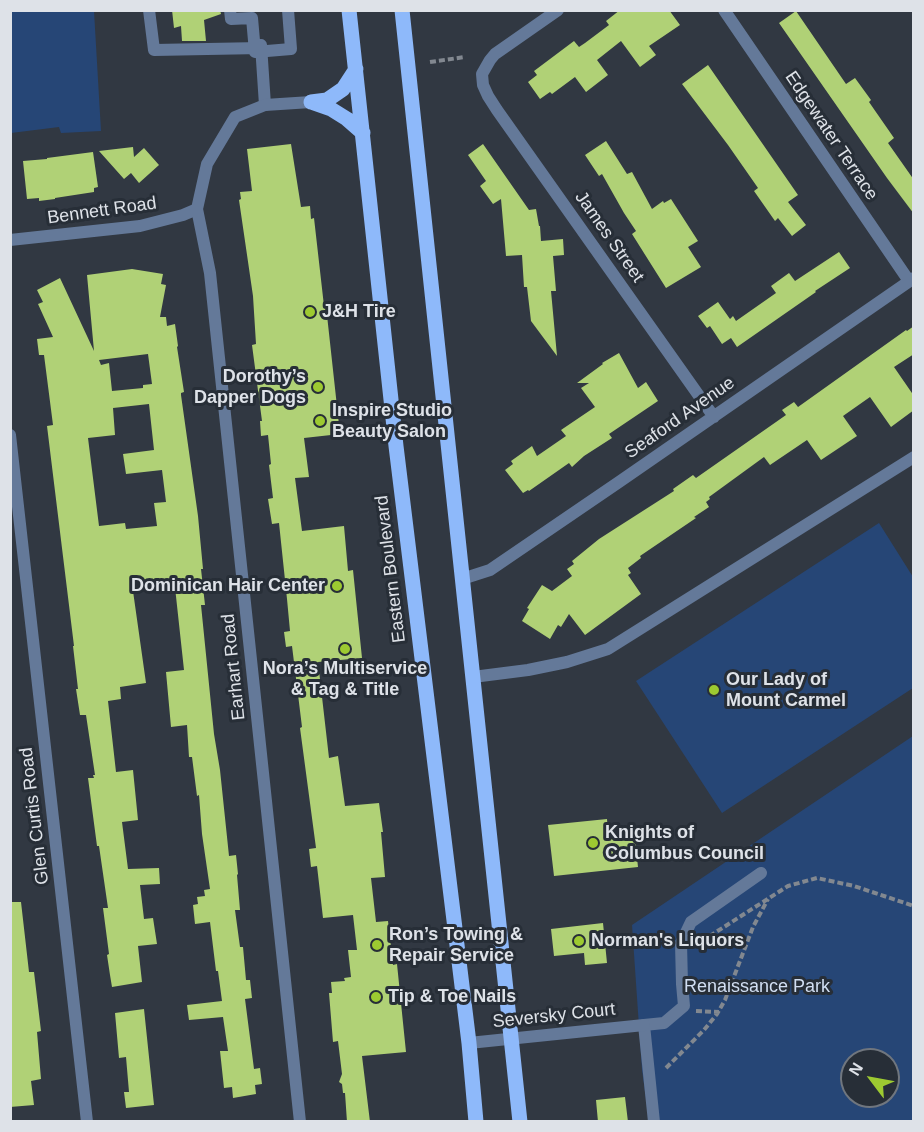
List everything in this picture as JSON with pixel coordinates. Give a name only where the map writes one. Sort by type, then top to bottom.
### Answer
[{"type":"main road","name":"Eastern Boulevard","points":[[350,10],[377,282],[414,606],[469,1042],[476,1122]]},
{"type":"main road","points":[[402,10],[520,1122]]},
{"type":"main road","points":[[310,102],[327,100],[344,89],[356,69]]},
{"type":"main road","points":[[310,102],[331,109],[347,119],[363,134]]},
{"type":"street","points":[[149,10],[154,50],[261,48]]},
{"type":"street","points":[[230,10],[231,19],[252,18],[255,52],[291,49],[288,10]]},
{"type":"street","points":[[258,10],[265,105]]},
{"type":"street","name":"James Street","points":[[558,10],[495,54],[482,74],[483,85],[497,110],[714,417]]},
{"type":"street","name":"Edgewater Terrace","points":[[724,10],[911,280]]},
{"type":"street","points":[[197,209],[207,164],[234,117],[265,105],[310,102]]},
{"type":"street","name":"Bennett Road","points":[[10,240],[140,226],[173,219],[197,209]]},
{"type":"street","name":"Earhart Road","points":[[197,209],[210,273],[300,1122]]},
{"type":"street","name":"Seaford Avenue","points":[[462,579],[490,570],[911,280]]},
{"type":"street","name":"Glen Curtis Road","points":[[10,435],[87,1122]]},
{"type":"street","points":[[473,677],[567,662],[608,649],[914,457]]},
{"type":"street","name":"Seversky Court","points":[[469,1042],[664,1023],[684,1006],[681,943],[691,922],[761,873]]},
{"type":"street","points":[[644,1025],[654,1122]]},
{"type":"path","points":[[430,62],[465,57]]},
{"type":"path","points":[[702,941],[788,886],[817,879],[854,886],[914,906]]},
{"type":"path","points":[[666,1068],[717,1014],[753,927],[769,898]]},
{"type":"green space","points":[[10,11],[94,11],[101,131],[61,133],[59,127],[11,133]]},
{"type":"green space","points":[[879,523],[913,577],[913,688],[722,813],[636,681]]},
{"type":"green space","name":"Renaissance Park","points":[[913,736],[913,1121],[649,1121],[642,1070],[632,925]]},
{"type":"building","points":[[172,10],[220,10],[221,14],[204,20],[206,41],[182,41],[181,26],[174,28]]},
{"type":"building","points":[[620,10],[669,10],[680,25],[649,46],[656,55],[640,67],[621,41],[597,60],[608,75],[586,92],[575,77],[552,94],[550,92],[540,99],[528,82],[537,75],[534,71],[574,41],[579,47],[585,43],[609,25],[606,21]]},
{"type":"building","points":[[796,11],[846,84],[855,78],[894,138],[888,143],[914,180],[914,214],[779,23]]},
{"type":"building","points":[[708,65],[798,195],[788,202],[806,225],[792,236],[778,218],[775,221],[754,191],[758,188],[682,84]]},
{"type":"building","points":[[606,141],[627,174],[632,172],[652,209],[663,201],[664,203],[671,199],[698,241],[688,247],[701,267],[666,288],[632,234],[636,231],[602,174],[599,176],[585,155]]},
{"type":"building","points":[[291,144],[301,207],[310,206],[311,219],[314,218],[340,434],[304,438],[309,477],[295,478],[302,531],[344,526],[348,571],[353,570],[362,658],[318,662],[329,758],[338,756],[345,806],[379,803],[385,877],[371,878],[376,922],[388,921],[393,965],[397,964],[406,1052],[362,1056],[370,1122],[347,1122],[345,1093],[339,1082],[342,1074],[338,1041],[333,1042],[329,993],[332,993],[331,982],[345,981],[344,978],[351,977],[348,950],[357,950],[353,915],[323,918],[317,866],[311,867],[309,849],[316,848],[292,646],[286,647],[284,632],[290,631],[279,523],[272,524],[268,499],[273,498],[269,465],[271,464],[268,435],[261,436],[260,421],[262,421],[252,345],[256,344],[253,296],[239,200],[241,199],[240,192],[252,191],[247,149]]},
{"type":"building","points":[[483,144],[529,210],[536,209],[541,241],[563,239],[564,255],[553,256],[556,291],[551,291],[557,356],[531,321],[527,287],[524,287],[522,255],[506,256],[501,199],[493,204],[480,186],[486,181],[468,155]]},
{"type":"building","points":[[133,147],[134,157],[144,148],[159,165],[139,183],[131,173],[124,179],[99,151]]},
{"type":"building","points":[[93,152],[98,187],[94,188],[94,192],[39,201],[39,198],[27,199],[23,161]]},
{"type":"building","points":[[839,252],[850,268],[737,347],[731,338],[722,344],[710,326],[707,328],[698,316],[718,302],[730,319],[733,316],[736,321],[776,293],[771,286],[789,273],[795,281]]},
{"type":"building","points":[[132,269],[163,274],[161,284],[166,285],[160,317],[166,317],[167,326],[175,324],[184,392],[181,395],[198,516],[205,605],[201,605],[214,734],[229,856],[236,855],[240,910],[235,910],[240,947],[243,947],[246,980],[250,980],[252,998],[245,999],[254,1069],[260,1068],[262,1084],[255,1085],[256,1094],[233,1098],[232,1087],[224,1088],[220,1051],[228,1051],[223,1017],[189,1020],[187,1005],[222,1001],[210,922],[195,924],[193,905],[198,904],[197,897],[205,896],[204,890],[210,889],[199,795],[197,796],[192,757],[189,757],[187,725],[171,727],[166,672],[184,670],[174,578],[132,584],[146,683],[120,687],[121,699],[108,701],[116,772],[133,770],[138,820],[122,822],[128,869],[159,868],[160,884],[140,885],[144,919],[153,918],[157,944],[138,946],[142,982],[112,987],[103,908],[108,908],[88,778],[94,778],[93,775],[95,775],[86,715],[80,715],[76,689],[78,689],[74,646],[47,426],[53,425],[44,355],[39,355],[37,339],[53,337],[38,304],[43,302],[37,290],[60,278],[94,351],[87,275]],"holes":[[[148,354],[152,384],[143,385],[143,388],[112,391],[109,363],[101,365],[99,360]],[[149,404],[154,450],[123,454],[126,474],[162,470],[166,502],[154,503],[157,526],[126,529],[125,523],[99,526],[88,438],[115,435],[113,408]]]},
{"type":"building","points":[[914,326],[914,354],[894,367],[914,396],[914,410],[891,427],[870,397],[843,416],[857,436],[821,460],[807,440],[770,465],[764,457],[709,497],[710,499],[706,502],[709,507],[694,517],[696,518],[640,556],[641,558],[628,568],[631,573],[628,575],[641,594],[585,635],[569,614],[561,627],[558,625],[550,639],[522,621],[529,609],[527,608],[542,585],[552,591],[572,576],[567,569],[574,564],[572,561],[599,539],[674,491],[673,489],[693,475],[696,478],[786,415],[782,410],[794,402],[798,407]]},
{"type":"building","points":[[619,353],[638,388],[646,382],[658,401],[609,434],[612,438],[584,456],[572,467],[569,463],[523,493],[505,470],[513,464],[511,461],[532,446],[537,456],[566,436],[561,430],[595,407],[581,388],[589,383],[577,383]]},
{"type":"building","name":"Knights of Columbus Council","points":[[607,819],[608,833],[634,830],[638,867],[554,876],[548,825]]},
{"type":"building","points":[[10,902],[21,902],[29,972],[34,972],[41,1031],[37,1032],[41,1079],[31,1081],[34,1105],[10,1107]]},
{"type":"building","name":"Norman's Liquors","points":[[603,923],[607,963],[585,965],[584,953],[554,956],[551,929]]},
{"type":"building","points":[[144,1009],[154,1105],[126,1108],[124,1092],[129,1092],[126,1057],[119,1058],[115,1013]]},
{"type":"building","points":[[625,1097],[628,1122],[598,1122],[596,1100]]},
{"type":"place","name":"J&H Tire","points":[[310,312]]},
{"type":"place","name":"Dorothy’s Dapper Dogs","points":[[318,387]]},
{"type":"place","name":"Inspire Studio Beauty Salon","points":[[320,421]]},
{"type":"place","name":"Dominican Hair Center","points":[[337,586]]},
{"type":"place","name":"Nora’s Multiservice & Tag & Title","points":[[345,649]]},
{"type":"place","name":"Our Lady of Mount Carmel","points":[[714,690]]},
{"type":"place","name":"Knights of Columbus Council","points":[[593,843]]},
{"type":"place","name":"Norman's Liquors","points":[[579,941]]},
{"type":"place","name":"Ron’s Towing & Repair Service","points":[[377,945]]},
{"type":"place","name":"Tip & Toe Nails","points":[[376,997]]}]
